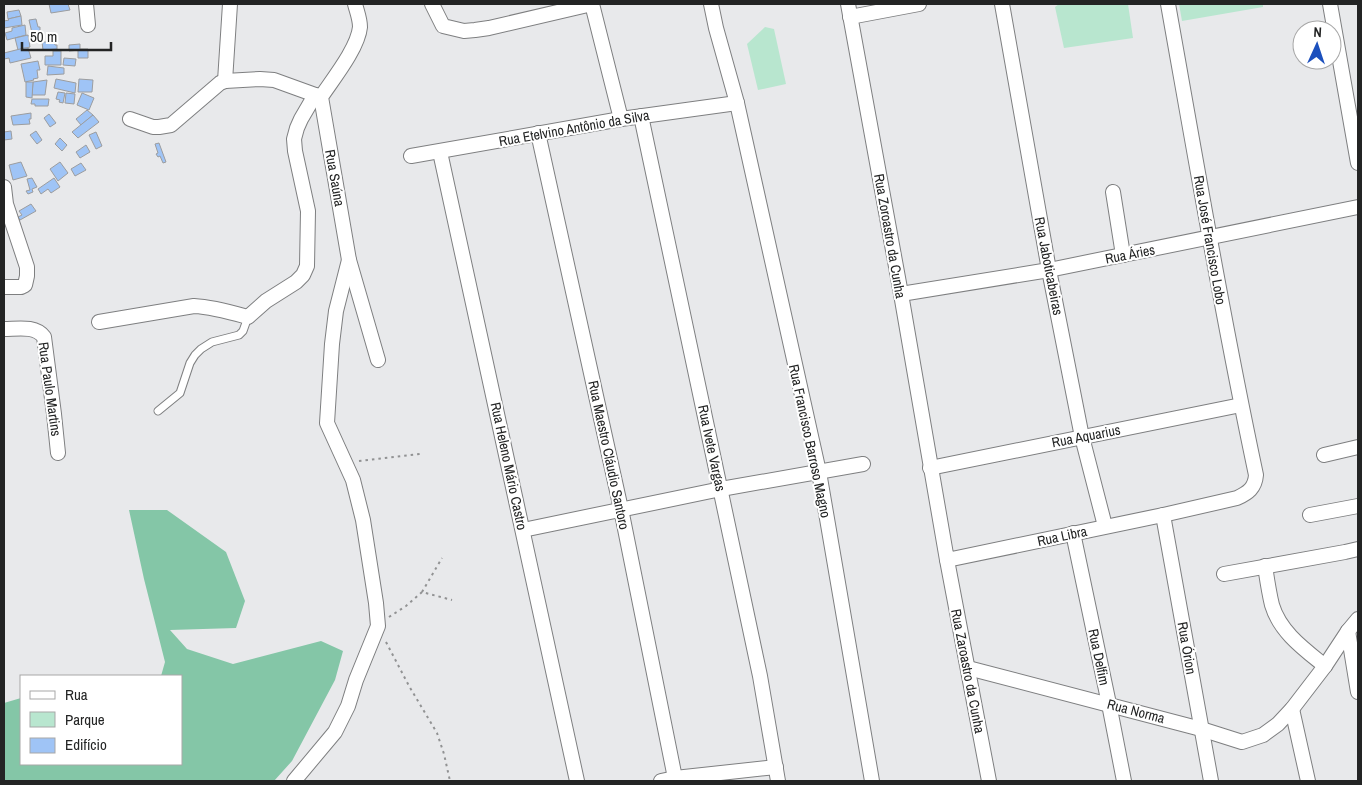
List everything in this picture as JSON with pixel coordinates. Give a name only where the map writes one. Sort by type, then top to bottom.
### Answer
[{"type":"street","points":[[86,4],[88,24]]},
{"type":"street","points":[[225,81],[230,4]]},
{"type":"street","points":[[99,322],[194,306],[207,306],[248,317],[266,301],[296,282],[303,275],[307,266],[308,211],[294,139],[301,119],[355,45],[360,25],[355,4]]},
{"type":"street","points":[[432,4],[443,26],[464,31],[489,28],[592,4],[621,119]]},
{"type":"street","name":"Rua Francisco Barroso Magno","points":[[711,4],[737,103],[819,472],[872,781]]},
{"type":"street","points":[[849,10],[919,4]]},
{"type":"street","name":"Rua Jaboticabeiras","points":[[1002,4],[1049,270],[1082,437],[1105,526]]},
{"type":"street","name":"Rua José Francisco Lobo","points":[[1168,4],[1209,238],[1256,475]]},
{"type":"street","points":[[1330,4],[1358,164]]},
{"type":"street","name":"Rua Zoroastro da Cunha","points":[[849,10],[901,294],[930,468]]},
{"type":"street","points":[[130,119],[159,127],[171,125],[220,83],[225,81],[274,80],[318,96]]},
{"type":"street","name":"Rua Saúna","points":[[318,96],[349,260],[378,360]]},
{"type":"street","name":"Rua Etelvino Antônio da Silva","points":[[411,156],[621,119],[737,103]]},
{"type":"street","name":"Rua Ivete Vargas","points":[[641,116],[760,676],[778,781]]},
{"type":"street","name":"Rua Maestro Cláudio Santoro","points":[[538,133],[621,509],[668,780]]},
{"type":"street","name":"Rua Heleno Mário Castro","points":[[440,152],[576,781]]},
{"type":"street","points":[[4,187],[5,204],[27,267],[28,276],[25,285],[4,288]]},
{"type":"street","points":[[1113,192],[1124,255]]},
{"type":"street","name":"Rua Áries","points":[[901,294],[1049,270],[1358,207]]},
{"type":"street","points":[[294,781],[335,732],[348,706],[356,680],[378,626],[363,520],[353,480],[327,423],[336,311],[349,260]]},
{"type":"street","name":"Rua Paulo Martins","points":[[4,329],[31,328],[40,332],[44,337],[58,453]]},
{"type":"street","name":"Rua Aquarius","points":[[930,468],[1241,406]]},
{"type":"street","points":[[1324,454],[1358,447]]},
{"type":"street","points":[[523,530],[721,489],[863,464]]},
{"type":"street","points":[[930,468],[947,560]]},
{"type":"street","name":"Rua Libra","points":[[947,560],[1237,498],[1253,488],[1256,475]]},
{"type":"street","points":[[1310,515],[1358,506]]},
{"type":"street","name":"Rua Órion","points":[[1163,515],[1211,781]]},
{"type":"street","name":"Rua Delfim","points":[[1073,534],[1124,781]]},
{"type":"street","points":[[1224,574],[1358,549]]},
{"type":"street","name":"Rua Zaroastro da Cunha","points":[[947,560],[989,781]]},
{"type":"street","points":[[1265,566],[1272,606],[1278,621],[1297,643],[1325,666]]},
{"type":"street","name":"Rua Norma","points":[[968,668],[1109,704],[1242,742],[1263,735],[1278,724],[1325,666],[1358,619]]},
{"type":"street","points":[[1348,631],[1358,692]]},
{"type":"street","points":[[1292,709],[1308,781]]},
{"type":"street","points":[[668,780],[776,767]]},
{"type":"lane","points":[[158,411],[180,393],[190,363],[195,355],[212,342],[239,335],[243,331],[248,317]]},
{"type":"path","points":[[347,464],[420,454]]},
{"type":"path","points":[[442,558],[422,592],[378,626],[409,686],[438,733],[450,781]]},
{"type":"path","points":[[422,592],[452,600]]},
{"type":"green space","points":[[1059,4],[1128,4],[1133,38],[1064,48],[1055,7]]},
{"type":"green space","points":[[1179,4],[1263,4],[1263,7],[1182,21]]},
{"type":"green space","points":[[765,27],[774,29],[786,84],[758,90],[747,44]]},
{"type":"green space","points":[[129,510],[167,510],[226,552],[245,601],[236,628],[170,630],[187,649],[233,664],[321,641],[343,651],[335,680],[292,761],[274,781],[4,781],[4,703],[20,698],[20,765],[182,765],[182,675],[161,675],[165,662]]},
{"type":"building","points":[[49,4],[68,4],[70,10],[51,13]]},
{"type":"building","points":[[19,10],[21,16],[8,19],[7,12]]},
{"type":"building","points":[[21,16],[22,25],[4,28],[4,21]]},
{"type":"building","points":[[36,19],[40,31],[32,33],[29,20]]},
{"type":"building","points":[[25,25],[26,35],[7,40],[5,33],[12,31],[12,28]]},
{"type":"building","points":[[28,35],[30,47],[18,50],[15,38]]},
{"type":"building","points":[[42,42],[54,42],[57,45],[57,49],[43,50]]},
{"type":"building","points":[[80,44],[80,50],[69,51],[69,45]]},
{"type":"building","points":[[28,48],[31,58],[10,63],[9,58],[4,59],[4,53]]},
{"type":"building","points":[[88,49],[88,58],[78,58],[78,50]]},
{"type":"building","points":[[53,51],[61,51],[61,65],[45,65],[45,56],[53,56]]},
{"type":"building","points":[[64,58],[76,59],[75,66],[63,65]]},
{"type":"building","points":[[38,61],[40,70],[37,70],[38,78],[25,82],[21,64]]},
{"type":"building","points":[[48,66],[64,68],[64,74],[47,75]]},
{"type":"building","points":[[56,79],[76,83],[75,93],[54,88]]},
{"type":"building","points":[[79,79],[93,80],[92,92],[78,92]]},
{"type":"building","points":[[47,80],[45,95],[32,95],[33,82]]},
{"type":"building","points":[[26,82],[33,82],[32,98],[26,97]]},
{"type":"building","points":[[58,92],[65,93],[63,103],[56,99]]},
{"type":"building","points":[[66,93],[75,94],[74,104],[65,103]]},
{"type":"building","points":[[82,93],[94,98],[89,110],[77,105]]},
{"type":"building","points":[[32,99],[49,99],[48,106],[35,106],[35,104],[31,104]]},
{"type":"building","points":[[87,110],[93,115],[81,125],[76,119]]},
{"type":"building","points":[[31,113],[30,124],[13,125],[11,116]]},
{"type":"building","points":[[49,114],[56,123],[50,127],[44,118]]},
{"type":"building","points":[[93,115],[99,122],[78,138],[72,132]]},
{"type":"building","points":[[11,131],[12,139],[4,140],[4,132]]},
{"type":"building","points":[[36,131],[42,140],[37,144],[30,135]]},
{"type":"building","points":[[96,132],[102,146],[96,149],[89,135]]},
{"type":"building","points":[[60,138],[67,145],[62,151],[55,144]]},
{"type":"building","points":[[159,143],[166,162],[163,163],[160,156],[158,157],[156,154],[158,153],[155,144]]},
{"type":"building","points":[[86,145],[90,152],[80,158],[76,152]]},
{"type":"building","points":[[21,162],[27,176],[13,180],[9,165]]},
{"type":"building","points":[[60,162],[68,173],[58,181],[50,169]]},
{"type":"building","points":[[81,163],[86,170],[75,176],[71,169]]},
{"type":"building","points":[[32,178],[37,187],[28,194],[26,191],[30,190],[27,179]]},
{"type":"building","points":[[54,178],[60,187],[51,193],[48,189],[41,194],[38,189]]},
{"type":"building","points":[[31,204],[36,211],[20,220],[18,217],[22,215],[19,211]]}]
